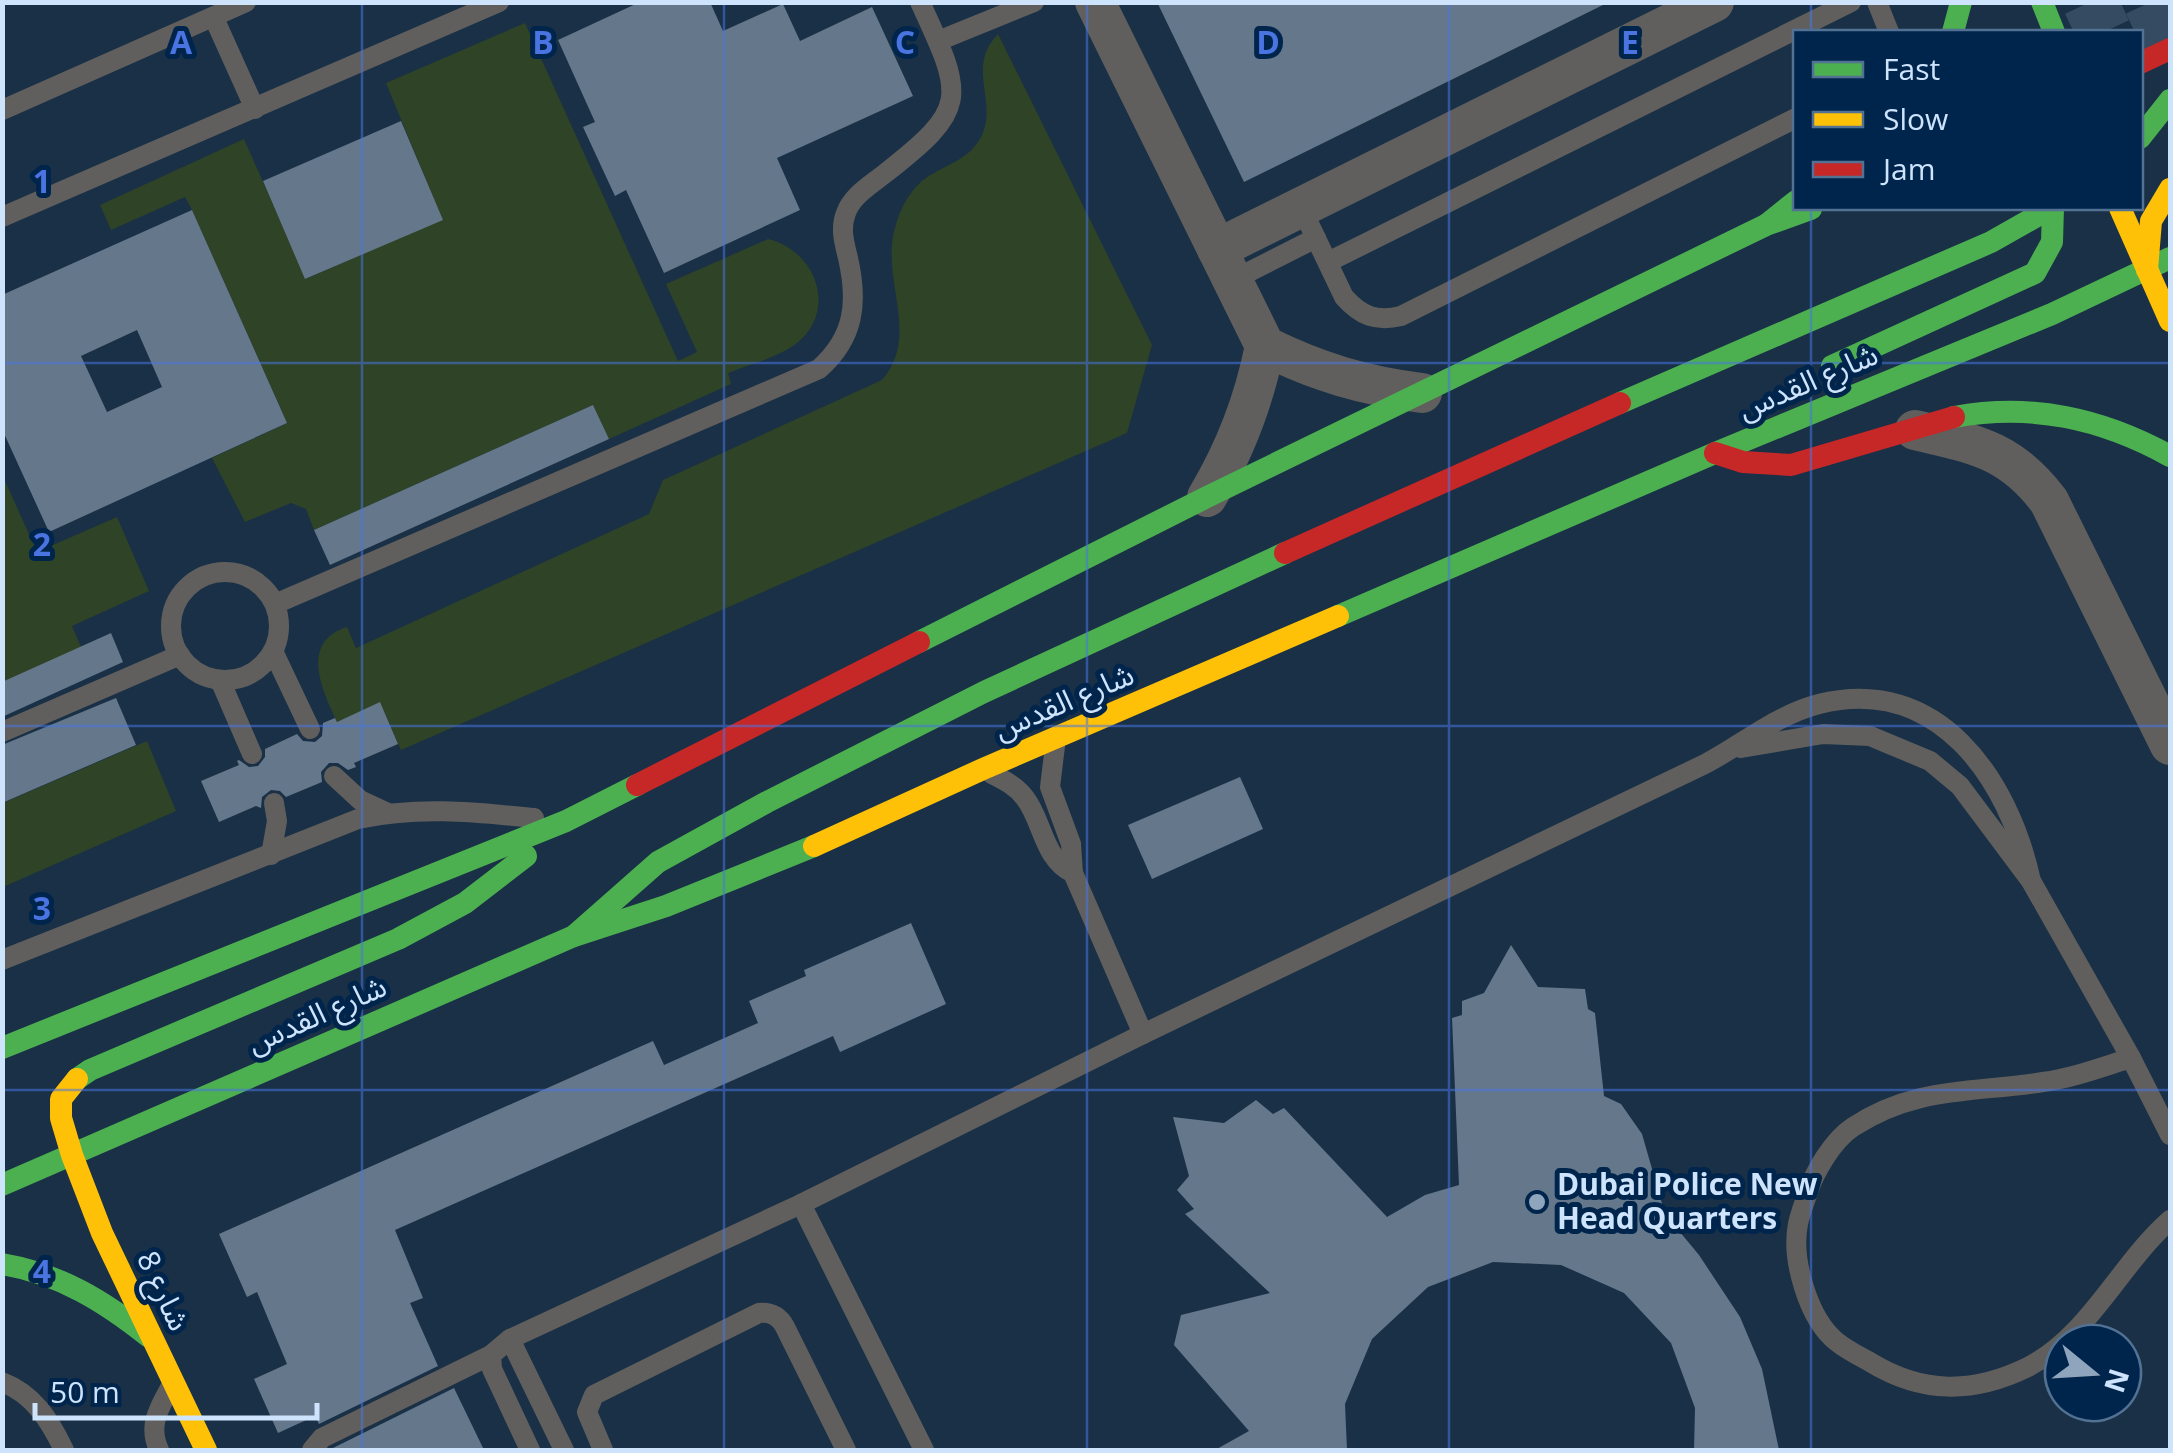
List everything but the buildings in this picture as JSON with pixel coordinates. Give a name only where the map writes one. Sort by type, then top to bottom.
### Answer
[{"type":"main road","points":[[1954,30],[1961,2]]},
{"type":"main road","points":[[2042,2],[2053,30]]},
{"type":"main road","points":[[2143,62],[2170,49]]},
{"type":"main road","points":[[2143,134],[2170,100]]},
{"type":"main road","points":[[2143,111],[2170,116]]},
{"type":"main road","points":[[2147,270],[2151,222],[2170,189]]},
{"type":"main road","points":[[1766,225],[1793,203]]},
{"type":"main road","points":[[2,1048],[566,821],[1206,497],[1766,225],[1808,210]]},
{"type":"main road","points":[[574,936],[658,862],[984,692],[1454,475],[1991,242],[2048,210]]},
{"type":"main road","points":[[1817,372],[2035,273],[2051,249],[2056,225],[2052,210]]},
{"type":"main road","points":[[2121,210],[2170,320]]},
{"type":"main road","name":"شارع القدس","points":[[2,1185],[574,936],[666,906],[786,859],[983,769],[1715,453],[2052,314],[2170,258]]},
{"type":"main road","points":[[1754,410],[1715,453],[1772,468],[1801,466],[1906,428],[2008,408],[2049,410],[2116,430],[2170,456]]},
{"type":"main road","name":"شارع 8","points":[[206,1450],[102,1233],[72,1155],[61,1118],[61,1099],[72,1082],[90,1070],[398,939],[466,903],[511,870],[566,821]]},
{"type":"main road","points":[[2,1264],[48,1274],[78,1286],[105,1302],[154,1342]]},
{"type":"street","points":[[1095,2],[1266,346],[1341,379],[1422,392]]},
{"type":"street","points":[[1225,264],[1714,2]]},
{"type":"street","points":[[1206,497],[1228,462],[1244,424],[1266,346]]},
{"type":"street","points":[[1906,428],[1987,448],[2012,461],[2032,479],[2048,501],[2170,745]]},
{"type":"lane","points":[[2,110],[246,2]]},
{"type":"lane","points":[[2,216],[499,2]]},
{"type":"lane","points":[[275,604],[819,369],[842,342],[854,308],[854,286],[842,234],[850,203],[930,138],[949,108],[949,66],[920,2]]},
{"type":"lane","points":[[938,42],[1034,2]]},
{"type":"lane","points":[[1795,30],[1851,2]]},
{"type":"lane","points":[[1876,2],[1888,30]]},
{"type":"lane","points":[[214,18],[256,109]]},
{"type":"lane","points":[[1328,262],[1793,31]]},
{"type":"lane","points":[[1308,222],[1344,297],[1368,318],[1385,320],[1400,316],[1793,120]]},
{"type":"lane","points":[[234,572],[265,588],[275,604],[279,636],[273,651],[250,674],[220,680],[190,668],[172,639],[171,621],[176,604],[200,578],[234,572]]},
{"type":"lane","points":[[273,651],[310,729]]},
{"type":"lane","points":[[2,732],[180,655]]},
{"type":"lane","points":[[220,680],[252,754]]},
{"type":"lane","points":[[312,1450],[322,1438],[490,1355],[510,1339],[802,1204],[1143,1034],[1732,750],[1788,714],[1849,698],[1904,707],[1954,733],[1990,778],[2016,826],[2031,881]]},
{"type":"lane","points":[[1732,750],[1823,734],[1870,736],[1930,762],[1960,786],[2031,881],[2131,1058],[2170,1136]]},
{"type":"lane","points":[[1057,738],[1050,787],[1072,844],[1072,873],[1143,1034]]},
{"type":"lane","points":[[983,769],[1025,798],[1052,854],[1072,873]]},
{"type":"lane","points":[[334,776],[360,800],[388,813]]},
{"type":"lane","points":[[271,856],[277,822],[274,802]]},
{"type":"lane","points":[[2,960],[358,819],[388,813],[454,810],[566,821]]},
{"type":"lane","points":[[2131,1058],[2046,1082],[1910,1099],[1895,1103],[1849,1130],[1812,1177],[1797,1227],[1802,1284],[1812,1310],[1835,1341],[1883,1370],[1929,1388],[1985,1384],[2031,1365],[2074,1332],[2135,1256],[2170,1220]]},
{"type":"lane","points":[[802,1204],[924,1450]]},
{"type":"lane","points":[[603,1450],[588,1412],[594,1396],[767,1312],[785,1327],[846,1450]]},
{"type":"lane","points":[[510,1339],[564,1450]]},
{"type":"lane","points":[[490,1355],[492,1370],[530,1450]]},
{"type":"lane","points":[[2,1382],[14,1386],[40,1407],[64,1450]]},
{"type":"lane","points":[[159,1450],[154,1422],[173,1382]]},
{"type":"green space","points":[[525,23],[678,361],[697,352],[666,284],[768,239],[799,256],[810,270],[816,285],[816,317],[793,346],[728,373],[731,384],[609,439],[593,405],[314,530],[306,509],[291,503],[245,522],[212,458],[287,423],[192,210],[185,197],[111,230],[100,205],[244,139],[306,279],[442,219],[386,83]]},
{"type":"green space","points":[[998,34],[1152,345],[1127,433],[401,750],[380,703],[337,722],[318,668],[323,644],[332,634],[347,627],[356,648],[649,514],[663,480],[882,380],[898,348],[899,315],[892,263],[898,217],[919,184],[964,156],[981,137],[987,110],[984,59]]},
{"type":"green space","points":[[2,474],[37,552],[117,517],[149,591],[72,626],[81,647],[3,682]]},
{"type":"green space","points":[[147,741],[176,811],[3,887],[3,803]]},
{"type":"tunnel","points":[[2090,2],[2103,30]]},
{"type":"tunnel","points":[[2151,2],[2170,43]]},
{"type":"traffic: fast","points":[[1954,30],[1961,2]]},
{"type":"traffic: fast","points":[[2042,2],[2053,30]]},
{"type":"traffic: fast","points":[[2143,134],[2170,100]]},
{"type":"traffic: fast","points":[[1766,225],[1793,203]]},
{"type":"traffic: fast","points":[[919,642],[1766,225],[1808,210]]},
{"type":"traffic: fast","points":[[1620,403],[1991,242],[2047,210]]},
{"type":"traffic: fast","points":[[1832,366],[2035,273],[2052,242],[2053,210]]},
{"type":"traffic: fast","points":[[1338,616],[1715,453],[2052,314],[2170,258]]},
{"type":"traffic: fast","points":[[1954,417],[2011,412],[2065,417],[2118,432],[2170,456]]},
{"type":"traffic: fast","points":[[574,936],[658,862],[767,802],[984,692],[1285,553]]},
{"type":"traffic: fast","points":[[2,1048],[566,821],[637,785]]},
{"type":"traffic: fast","points":[[2,1185],[574,936],[666,906],[814,846]]},
{"type":"traffic: fast","points":[[77,1079],[90,1070],[398,939],[465,903],[526,856]]},
{"type":"traffic: fast","points":[[2,1264],[62,1282],[149,1337]]},
{"type":"traffic: slow","points":[[2147,270],[2151,221],[2170,189]]},
{"type":"traffic: slow","points":[[2121,210],[2170,321]]},
{"type":"traffic: slow","points":[[814,846],[1338,616]]},
{"type":"traffic: slow","points":[[77,1079],[61,1099],[61,1118],[72,1155],[102,1233],[206,1450]]},
{"type":"traffic: jam","points":[[2143,62],[2170,49]]},
{"type":"traffic: jam","points":[[1285,553],[1620,403]]},
{"type":"traffic: jam","points":[[1715,453],[1743,462],[1791,465],[1954,417]]},
{"type":"traffic: jam","points":[[637,785],[919,642]]},
{"type":"place","name":"Dubai Police New Head Quarters","points":[[1537,1202]]}]
